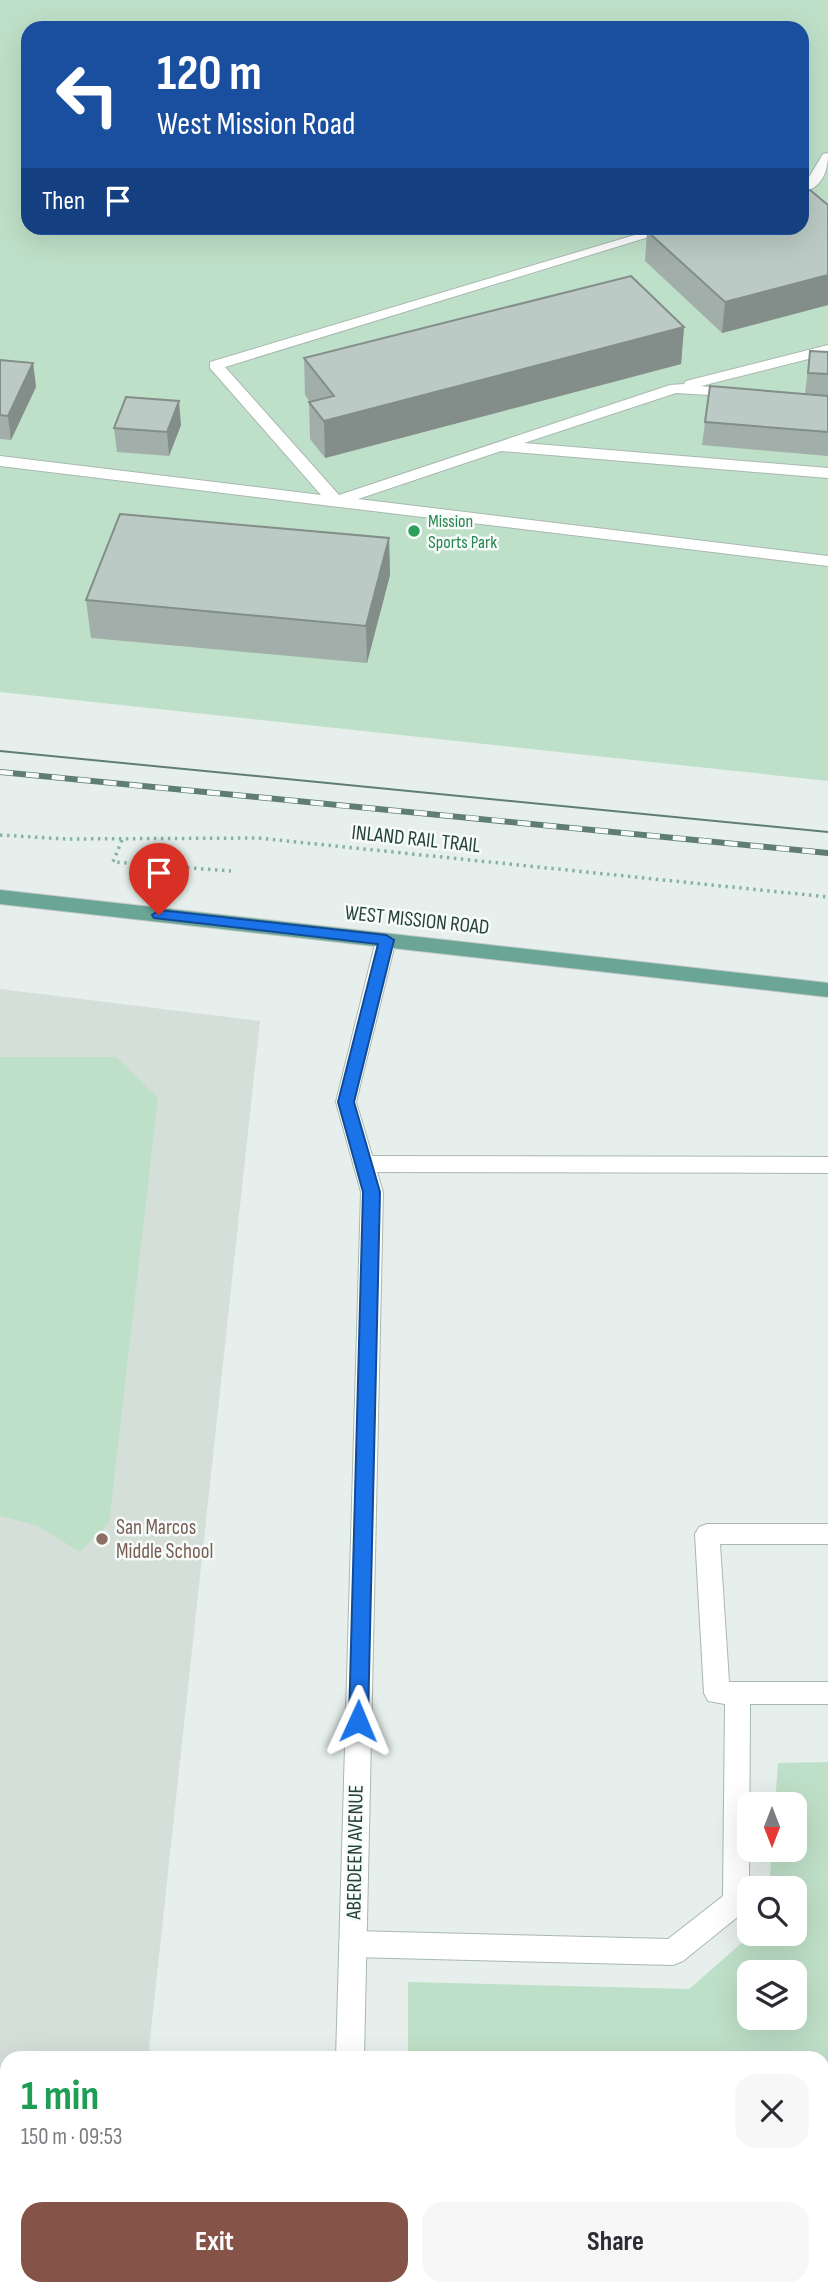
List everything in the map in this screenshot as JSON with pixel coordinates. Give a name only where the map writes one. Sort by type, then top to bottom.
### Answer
[{"type":"main road","name":"WEST MISSION ROAD","points":[[0,897],[828,990]]},
{"type":"street","points":[[809,186],[828,157]]},
{"type":"street","points":[[335,501],[215,365],[648,235]]},
{"type":"street","points":[[335,501],[675,388],[828,349]]},
{"type":"street","points":[[675,388],[759,396]]},
{"type":"street","points":[[500,446],[828,473]]},
{"type":"street","points":[[0,461],[828,561]]},
{"type":"street","name":"ABERDEEN AVENUE","points":[[350,2051],[372,1192],[346,1102],[386,940]]},
{"type":"street","points":[[364,1164],[828,1165]]},
{"type":"street","points":[[828,1534],[707,1534],[716,1693],[828,1692]]},
{"type":"street","points":[[353,1944],[673,1952],[737,1902],[738,1693]]},
{"type":"path","name":"INLAND RAIL TRAIL","points":[[0,835],[50,840],[206,836],[258,838],[828,897]]},
{"type":"path","points":[[122,840],[113,862],[231,871]]},
{"type":"shaded area","name":"San Marcos Middle School","points":[[0,989],[260,1021],[149,2051],[0,2051]]},
{"type":"green space","name":"Mission Sports Park","points":[[0,0],[828,0],[828,781],[0,692]]},
{"type":"green space","points":[[0,1057],[116,1057],[158,1098],[109,1523],[80,1552],[38,1526],[0,1516]]},
{"type":"green space","points":[[828,1762],[828,2051],[408,2051],[408,1982],[689,1989],[738,1946],[807,1946],[807,1876],[770,1876],[771,1862],[807,1862],[807,1792],[776,1792],[778,1763]]},
{"type":"building","points":[[809,190],[828,205],[828,275],[725,302],[651,235],[809,235]]},
{"type":"building","points":[[631,276],[684,327],[324,421],[309,402],[334,396],[304,358]]},
{"type":"building","points":[[810,351],[828,352],[828,374],[808,373]]},
{"type":"building","points":[[0,360],[33,363],[8,416],[0,415]]},
{"type":"building","points":[[710,386],[828,396],[828,432],[705,422]]},
{"type":"building","points":[[126,397],[179,401],[167,432],[114,428]]},
{"type":"building","points":[[120,514],[389,538],[366,626],[86,600]]},
{"type":"tram line","points":[[0,751],[828,832]]},
{"type":"railway","points":[[0,772],[828,853]]},
{"type":"place","name":"Mission Sports Park","points":[[414,531]]},
{"type":"place","name":"San Marcos Middle School","points":[[102,1539]]},
{"type":"route","points":[[159,915],[386,940],[346,1102],[372,1192],[358,1721]]}]
